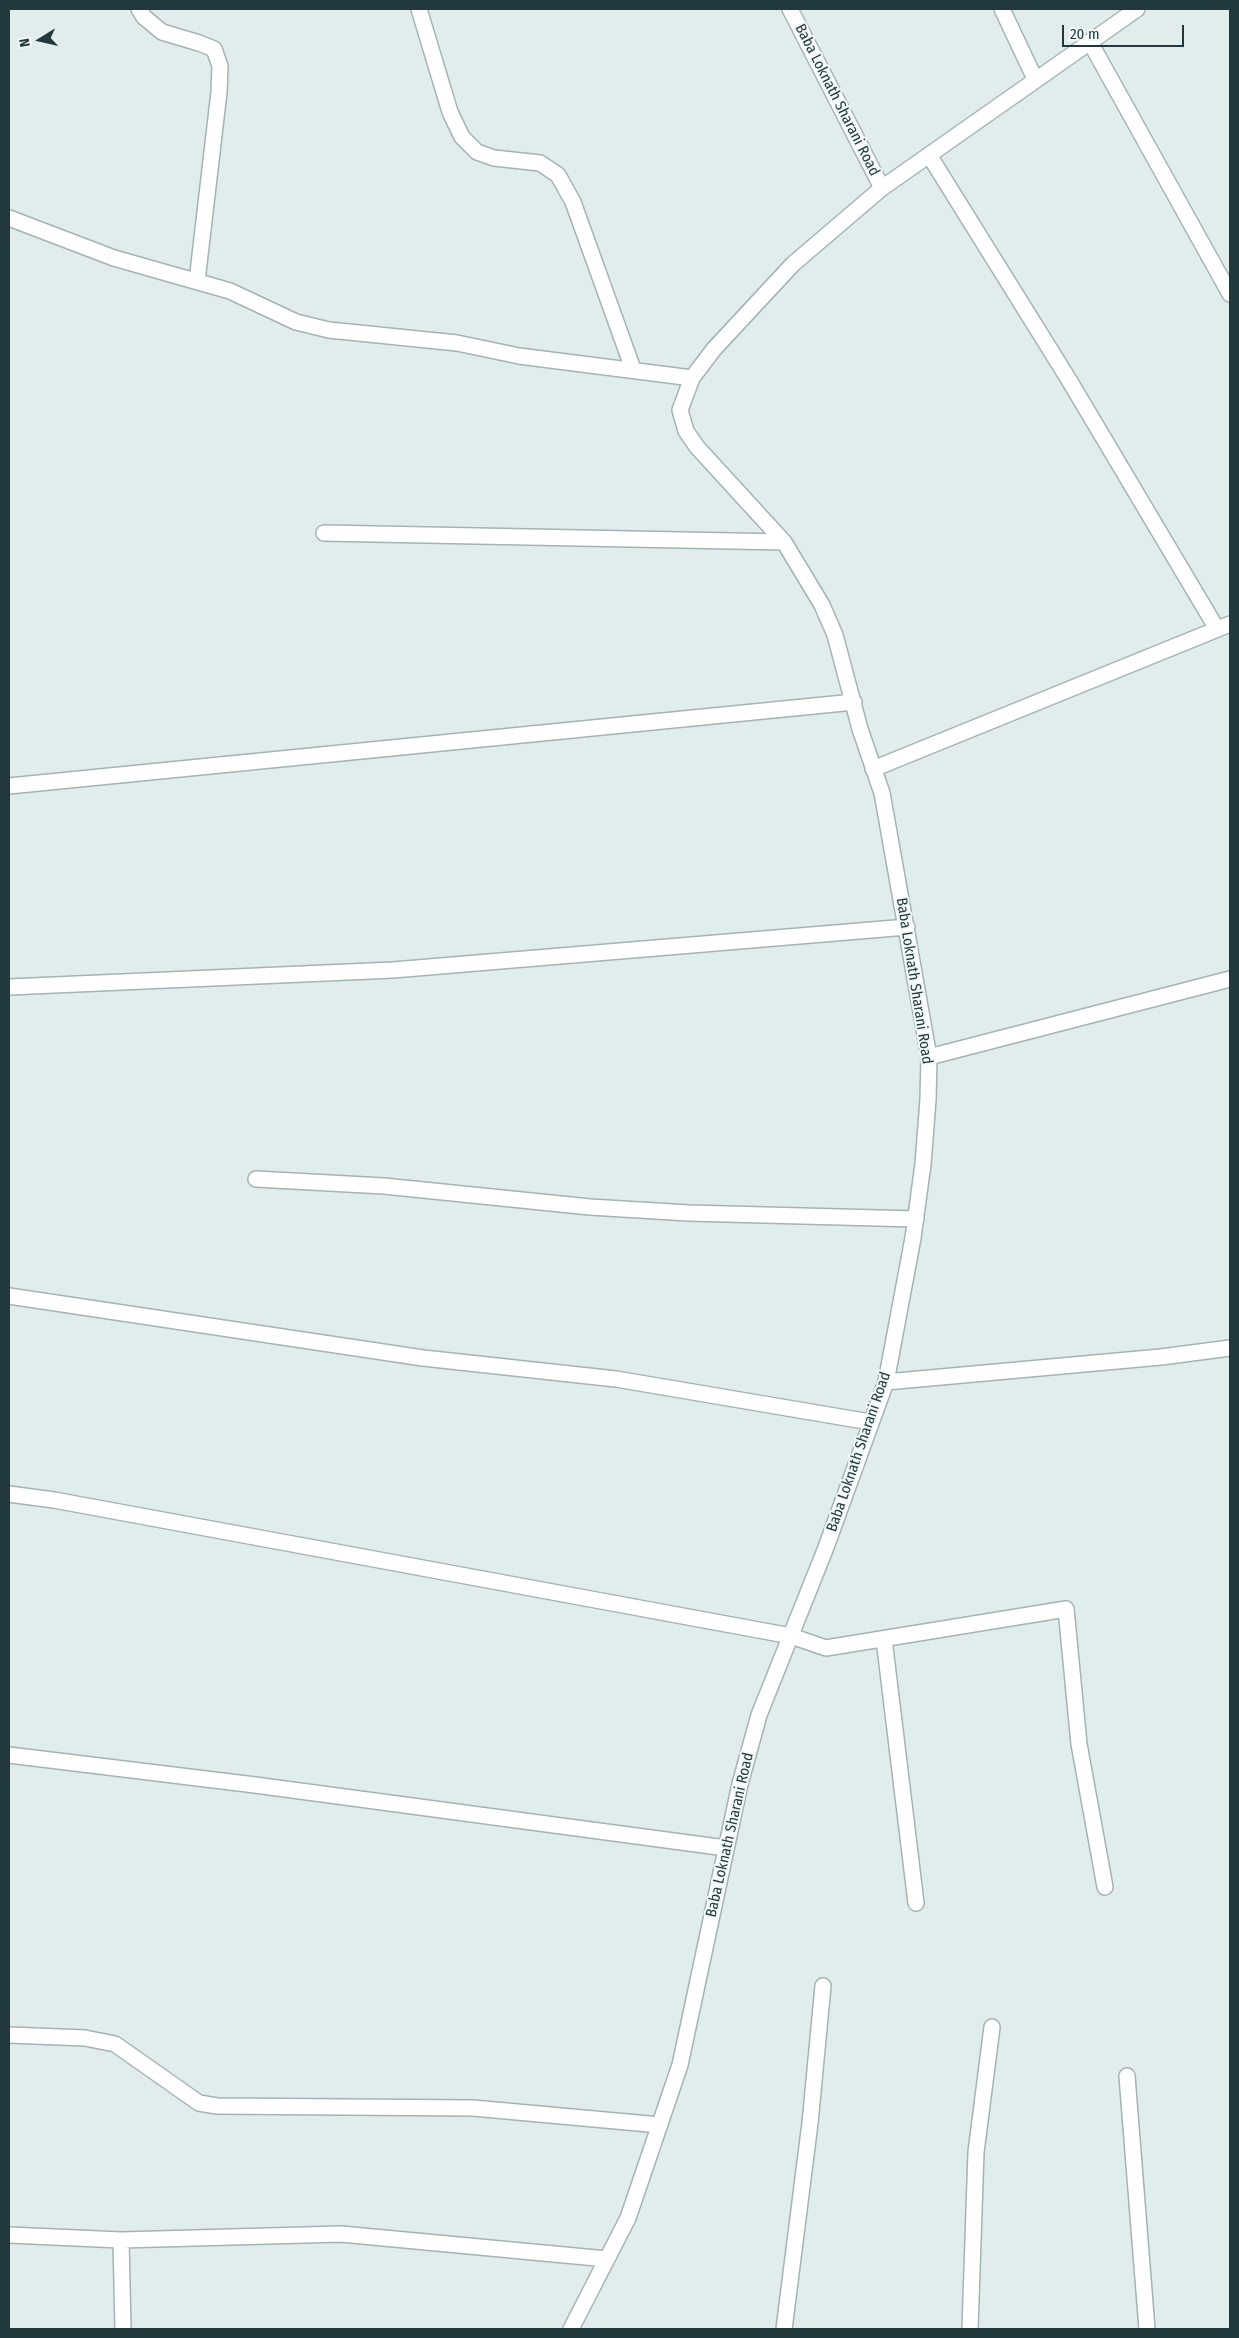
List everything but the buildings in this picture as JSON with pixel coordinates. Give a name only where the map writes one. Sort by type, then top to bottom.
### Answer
[{"type":"street","points":[[139,9],[144,17],[162,32],[199,42],[214,50],[220,66],[219,92],[197,281]]},
{"type":"street","points":[[419,9],[450,112],[462,137],[477,152],[494,158],[540,163],[558,175],[573,202],[633,369]]},
{"type":"street","name":"Baba Loknath Sharani Road","points":[[571,2329],[628,2218],[680,2066],[740,1784],[759,1715],[831,1533],[886,1382],[916,1219],[923,1164],[929,1057],[882,793],[860,729],[834,635],[822,605],[784,542],[697,447],[686,431],[680,410],[692,378],[714,349],[793,264],[882,188],[790,9]]},
{"type":"street","points":[[1002,9],[1035,79]]},
{"type":"street","points":[[882,188],[1137,9]]},
{"type":"street","points":[[1090,42],[1230,294]]},
{"type":"street","points":[[873,769],[1224,626],[929,155]]},
{"type":"street","points":[[9,218],[114,258],[230,291],[296,322],[329,330],[457,343],[519,356],[692,378]]},
{"type":"street","points":[[324,533],[784,542]]},
{"type":"street","points":[[9,786],[854,702]]},
{"type":"street","points":[[9,987],[393,970],[907,927]]},
{"type":"street","points":[[929,1057],[1230,979]]},
{"type":"street","points":[[256,1179],[384,1186],[590,1207],[689,1213],[916,1219]]},
{"type":"street","points":[[9,1296],[423,1358],[616,1379],[870,1422]]},
{"type":"street","points":[[886,1382],[1161,1357],[1230,1348]]},
{"type":"street","points":[[9,1494],[64,1502],[791,1636],[826,1648],[1066,1609],[1079,1744],[1105,1886]]},
{"type":"street","points":[[884,1639],[916,1903]]},
{"type":"street","points":[[9,1755],[255,1785],[726,1848]]},
{"type":"street","points":[[784,2329],[810,2122],[823,1986]]},
{"type":"street","points":[[970,2329],[976,2152],[992,2027]]},
{"type":"street","points":[[9,2035],[84,2038],[115,2044],[199,2103],[217,2106],[473,2108],[660,2125]]},
{"type":"street","points":[[1127,2076],[1147,2329]]},
{"type":"street","points":[[9,2235],[121,2240],[341,2234],[607,2259]]},
{"type":"street","points":[[121,2240],[122,2329]]}]
